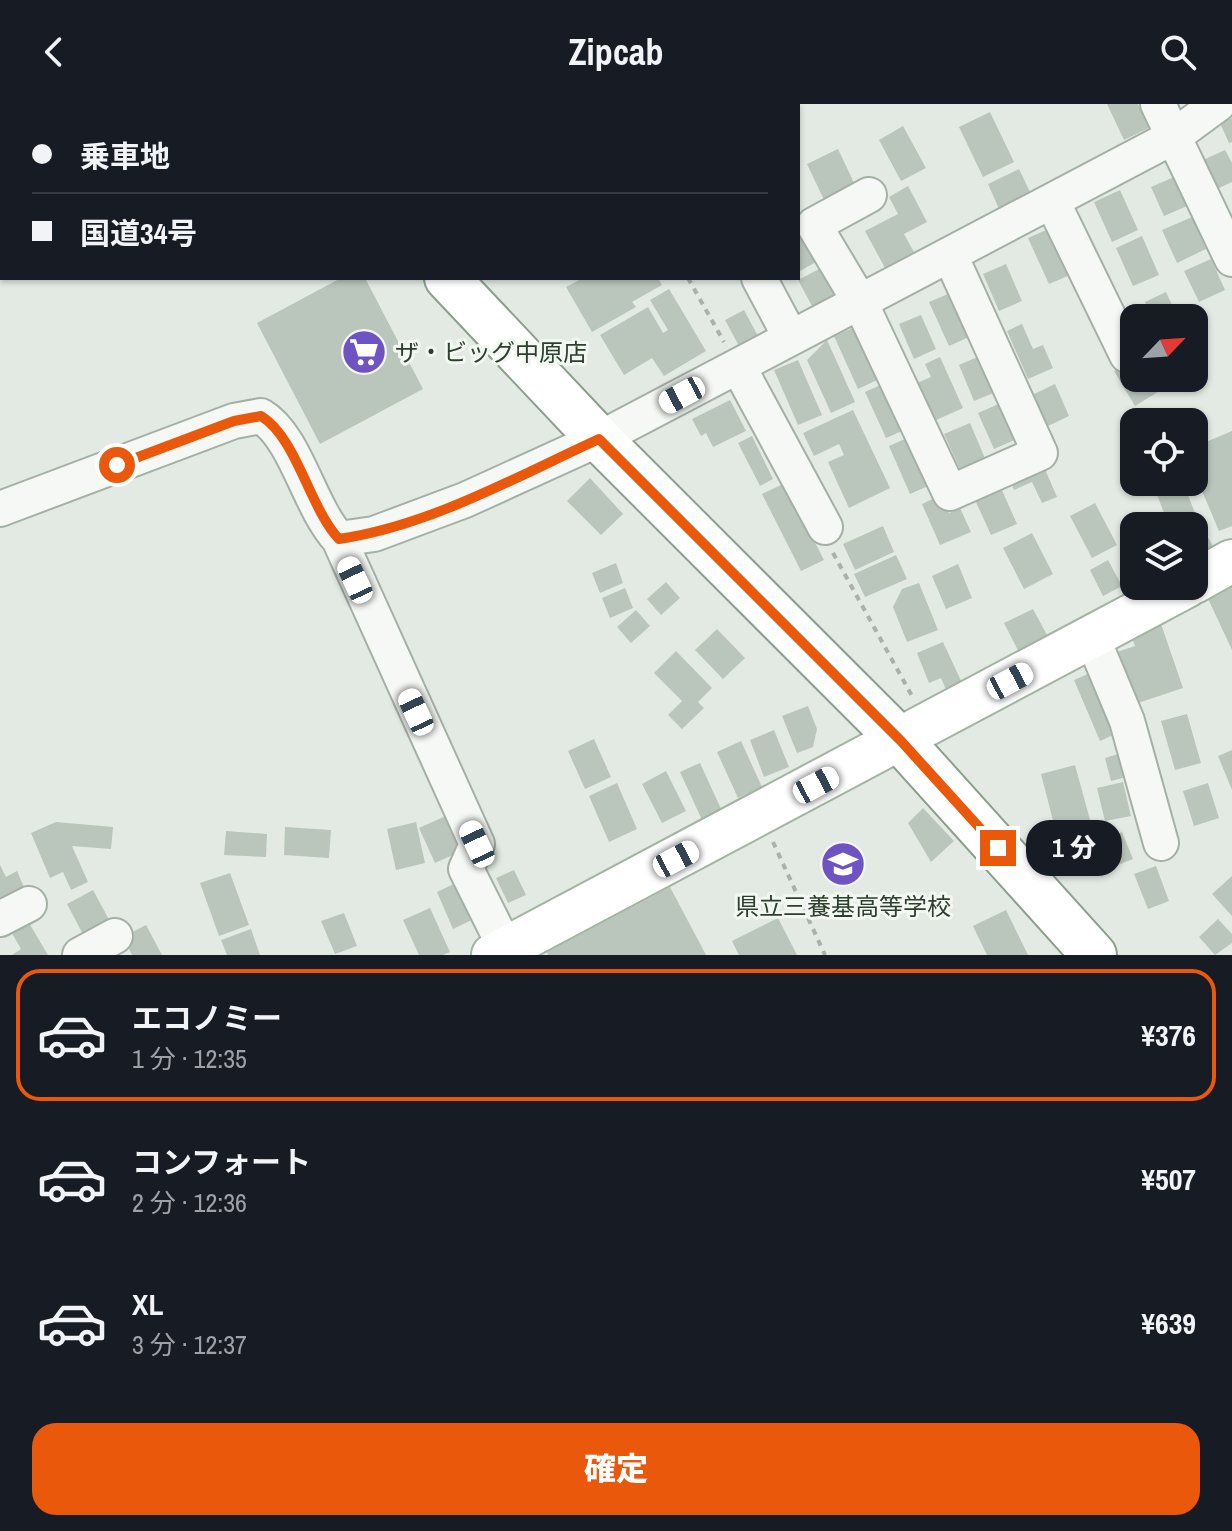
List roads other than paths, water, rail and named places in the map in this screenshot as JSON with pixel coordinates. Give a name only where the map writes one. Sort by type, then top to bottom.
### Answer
[{"type":"highway","points":[[449,280],[599,439],[901,741],[1094,955]]},
{"type":"main road","points":[[1208,574],[1232,561]]},
{"type":"main road","points":[[500,952],[1161,600]]},
{"type":"street","points":[[1158,104],[1232,259]]},
{"type":"street","points":[[339,539],[374,534],[465,500],[599,439],[1173,137],[1218,104]]},
{"type":"street","points":[[869,195],[814,225],[860,302],[950,493],[1040,453],[950,255]]},
{"type":"street","points":[[1052,201],[1120,341]]},
{"type":"street","points":[[760,280],[791,338]]},
{"type":"street","points":[[738,366],[825,527]]},
{"type":"street","points":[[0,509],[234,421],[261,416],[279,432],[325,525],[339,539],[477,844],[466,869],[500,952]]},
{"type":"street","points":[[1092,637],[1127,721],[1161,843]]},
{"type":"street","points":[[80,955],[115,936]]},
{"type":"place","name":"ザ・ビッグ中原店","points":[[364,352]]},
{"type":"place","name":"県立三養基高等学校","points":[[843,864]]}]
